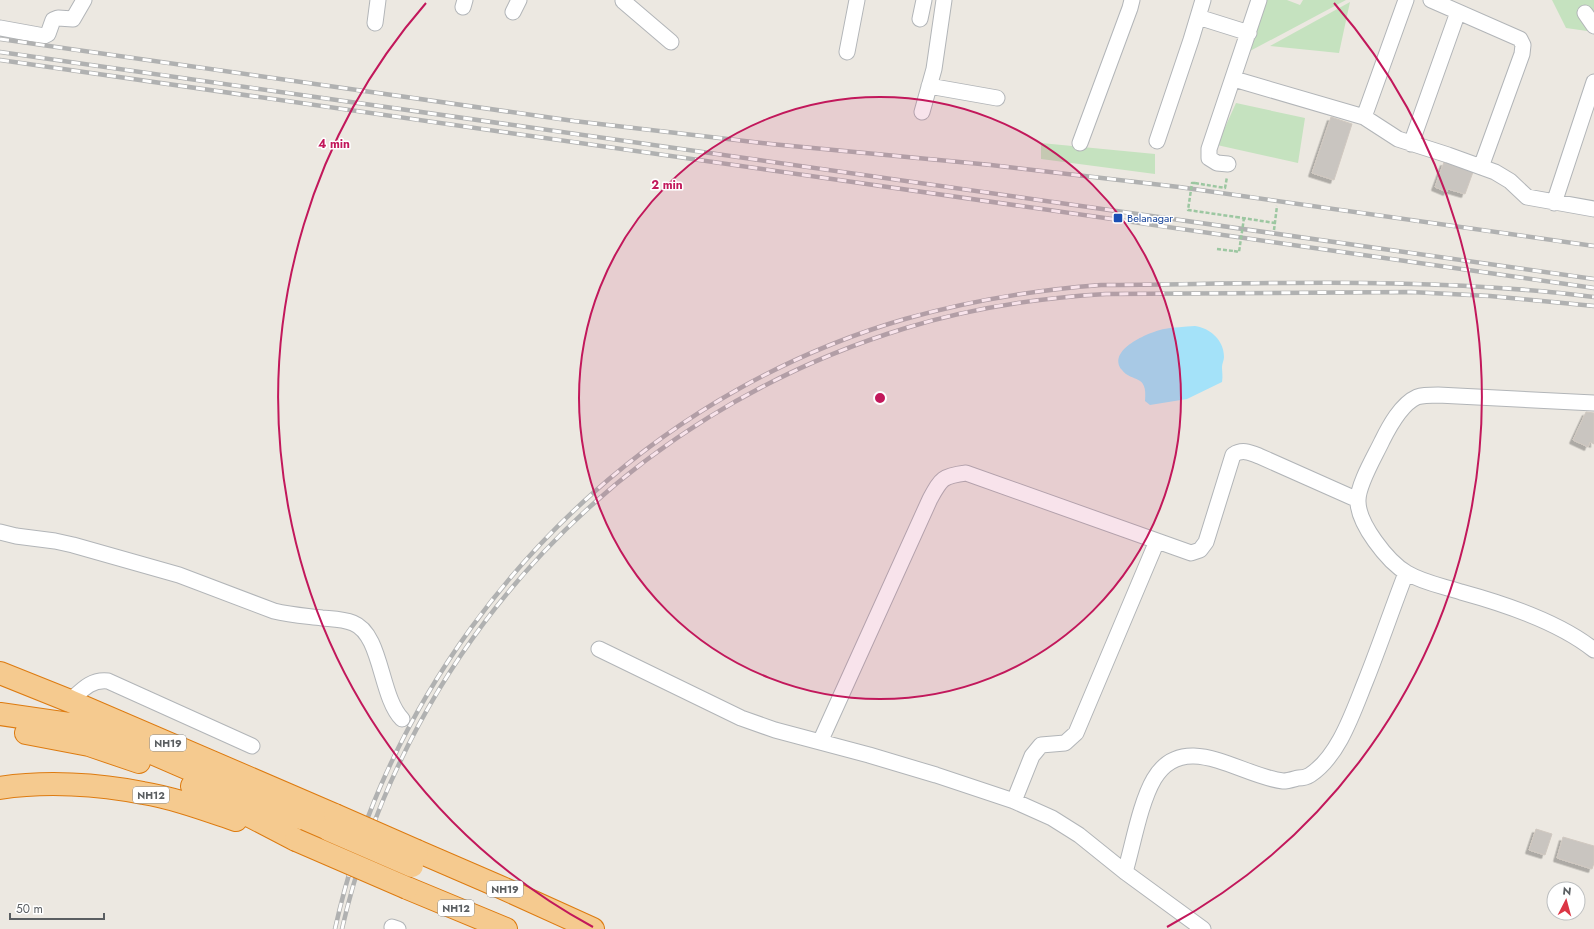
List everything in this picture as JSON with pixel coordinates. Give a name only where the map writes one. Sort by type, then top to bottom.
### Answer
[{"type":"highway","name":"NH19","points":[[0,673],[70,701],[332,823],[414,859],[555,911],[593,929]]},
{"type":"highway","points":[[0,714],[69,724],[115,737],[332,823]]},
{"type":"highway","name":"NH19","points":[[0,729],[89,745],[137,761],[215,797],[296,840]]},
{"type":"highway","name":"NH12","points":[[0,788],[47,784],[98,787],[143,793],[205,810],[296,840],[506,929]]},
{"type":"highway","name":"NH12","points":[[414,859],[574,929]]},
{"type":"street","points":[[0,28],[44,36],[48,34],[53,20],[58,18],[73,19],[84,0]]},
{"type":"street","points":[[375,23],[378,0]]},
{"type":"street","points":[[622,0],[634,2],[641,0]]},
{"type":"street","points":[[622,0],[671,42]]},
{"type":"street","points":[[847,52],[857,0]]},
{"type":"street","points":[[920,20],[924,0]]},
{"type":"street","points":[[922,112],[937,47],[944,0]]},
{"type":"street","points":[[1080,143],[1132,0]]},
{"type":"street","points":[[1157,141],[1198,17],[1202,0]]},
{"type":"street","points":[[1228,164],[1217,163],[1209,158],[1209,149],[1234,79],[1259,0]]},
{"type":"street","points":[[1364,117],[1406,0]]},
{"type":"street","points":[[1431,0],[1520,39],[1523,45],[1522,54],[1481,167]]},
{"type":"street","points":[[1411,144],[1458,12]]},
{"type":"street","points":[[1585,13],[1594,26]]},
{"type":"street","points":[[1198,17],[1249,33]]},
{"type":"street","points":[[1234,79],[1364,117],[1389,134],[1411,144],[1495,172],[1510,181],[1528,197],[1554,203],[1594,209]]},
{"type":"street","points":[[1554,203],[1594,82]]},
{"type":"street","points":[[929,86],[997,98]]},
{"type":"street","points":[[1594,403],[1438,395],[1417,397],[1399,412],[1366,474],[1358,500],[1361,516],[1385,555],[1406,573],[1426,583],[1461,591],[1514,609],[1582,640],[1594,650]]},
{"type":"street","points":[[820,742],[926,506],[941,480],[953,475],[966,473],[1191,553],[1200,550],[1206,542],[1233,455],[1238,451],[1248,452],[1259,456],[1358,500]]},
{"type":"street","points":[[0,532],[73,545],[179,575],[274,611],[353,623],[362,629],[369,638],[391,701],[397,714],[402,719]]},
{"type":"street","points":[[1014,801],[1032,756],[1041,745],[1065,743],[1076,733],[1157,541]]},
{"type":"street","points":[[1125,872],[1144,802],[1154,779],[1169,762],[1188,756],[1210,757],[1261,776],[1285,781],[1309,776],[1329,758],[1350,720],[1385,632],[1406,573]]},
{"type":"street","points":[[599,649],[741,718],[776,730],[869,754],[1014,801],[1052,818],[1079,835],[1125,872],[1203,929]]},
{"type":"street","points":[[70,701],[92,683],[100,680],[108,681],[252,746]]},
{"type":"path","points":[[1220,187],[1192,183],[1188,210],[1275,223]]},
{"type":"path","points":[[1274,230],[1278,206]]},
{"type":"path","points":[[1217,249],[1239,252],[1244,218]]},
{"type":"green space","points":[[1266,0],[1287,0],[1300,5],[1303,0],[1346,0],[1250,51]]},
{"type":"green space","points":[[1552,0],[1594,0],[1594,32],[1566,28]]},
{"type":"green space","points":[[1350,2],[1339,53],[1270,46]]},
{"type":"green space","points":[[1236,103],[1305,118],[1298,163],[1217,145]]},
{"type":"green space","points":[[1041,143],[1155,154],[1155,174],[1041,159]]},
{"type":"water","points":[[1195,326],[1211,332],[1222,345],[1224,357],[1222,366],[1222,382],[1187,399],[1150,405],[1145,401],[1145,392],[1142,382],[1126,374],[1122,370],[1119,363],[1120,356],[1124,349],[1131,343],[1149,334],[1168,328]]},
{"type":"building","points":[[1331,117],[1352,124],[1334,180],[1312,173]]},
{"type":"building","points":[[1444,162],[1473,172],[1465,194],[1448,189],[1447,192],[1435,187]]},
{"type":"building","points":[[1586,412],[1594,413],[1594,444],[1590,442],[1588,447],[1573,440]]},
{"type":"building","points":[[1536,829],[1552,834],[1545,855],[1529,850]]},
{"type":"building","points":[[1563,837],[1594,846],[1594,863],[1592,869],[1557,858]]},
{"type":"railway","points":[[0,39],[574,121],[771,144],[991,165],[1179,187],[1594,246]]},
{"type":"railway","points":[[0,52],[1594,279]]},
{"type":"railway","points":[[0,60],[1594,288]]},
{"type":"railway","points":[[335,929],[355,856],[381,785],[422,704],[471,628],[528,558],[592,494],[662,438],[738,389],[819,349],[905,319],[1002,297],[1076,287],[1101,285],[1286,283],[1410,284],[1533,290],[1594,297]]},
{"type":"railway","points":[[342,929],[374,824],[418,726],[475,635],[543,553],[621,480],[708,418],[804,367],[906,328],[930,321],[1030,301],[1106,294],[1411,292],[1490,296],[1594,306]]},
{"type":"place","name":"Belanagar","points":[[1118,218]]}]
